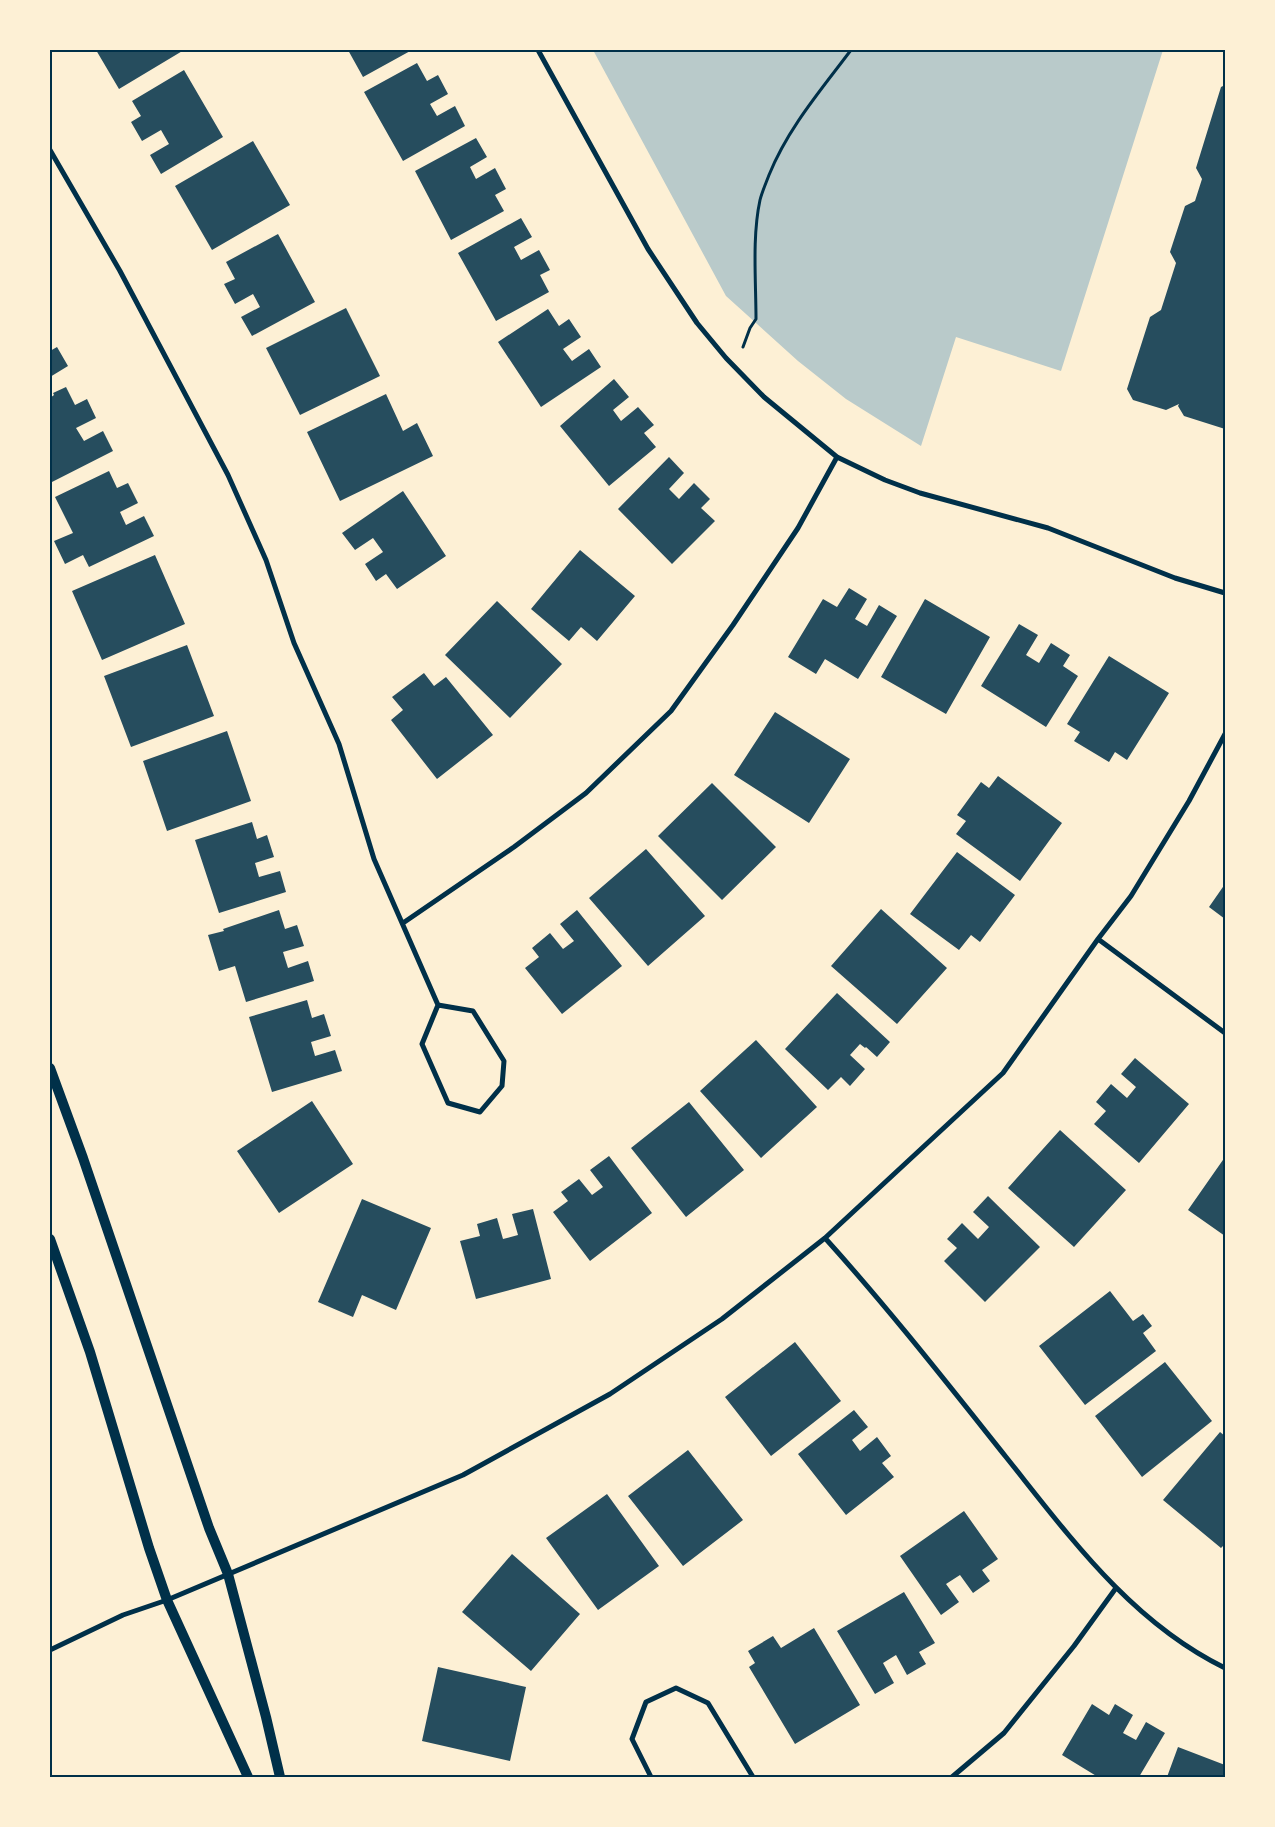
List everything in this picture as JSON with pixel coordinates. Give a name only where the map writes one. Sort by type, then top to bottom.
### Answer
[{"type":"main road","points":[[50,1068],[86,1167],[209,1528],[228,1574],[280,1777]]},
{"type":"main road","points":[[50,1239],[90,1352],[148,1548],[166,1600],[248,1777]]},
{"type":"street","points":[[538,50],[648,249],[697,323],[726,358],[764,397],[837,457],[885,480],[920,493],[1048,528],[1175,578],[1225,593]]},
{"type":"street","points":[[50,150],[120,271],[228,475],[266,560],[294,643],[338,744],[374,859],[438,1005],[422,1044],[448,1104],[480,1112],[502,1086],[504,1062],[473,1011],[438,1005]]},
{"type":"street","points":[[402,923],[514,847],[586,793],[671,711],[733,625],[798,528],[837,457]]},
{"type":"street","points":[[50,1650],[122,1615],[166,1600],[463,1475],[610,1394],[722,1320],[825,1238],[1003,1073],[1098,939],[1131,896],[1189,801],[1225,734]]},
{"type":"street","points":[[1098,939],[1225,1033]]},
{"type":"street","points":[[825,1238],[887,1308],[1081,1550],[1116,1588],[1149,1619],[1199,1655],[1225,1668]]},
{"type":"street","points":[[952,1777],[1004,1733],[1074,1646],[1116,1588]]},
{"type":"street","points":[[651,1777],[632,1739],[646,1702],[676,1688],[708,1703],[753,1777]]},
{"type":"path","points":[[744,347],[750,328],[756,319],[757,231],[760,200],[777,156],[789,135],[814,98],[851,50]]},
{"type":"shaded area","points":[[593,50],[1163,50],[1061,371],[956,337],[921,446],[846,399],[798,361],[726,296]]},
{"type":"building","points":[[96,50],[184,50],[119,89]]},
{"type":"building","points":[[348,50],[412,50],[363,77]]},
{"type":"building","points":[[417,63],[427,81],[438,75],[448,94],[430,104],[437,116],[455,106],[465,126],[403,161],[364,92]]},
{"type":"building","points":[[184,70],[223,137],[161,174],[150,155],[169,144],[161,130],[142,141],[131,122],[141,116],[132,101]]},
{"type":"building","points":[[1225,85],[1225,429],[1184,416],[1178,406],[1179,404],[1166,410],[1133,400],[1127,389],[1150,317],[1161,310],[1176,263],[1170,252],[1185,206],[1195,201],[1202,179],[1196,168],[1221,87]]},
{"type":"building","points":[[476,138],[487,157],[470,167],[476,179],[495,168],[506,189],[495,195],[504,211],[451,240],[415,171]]},
{"type":"building","points":[[253,141],[290,205],[212,250],[175,186]]},
{"type":"building","points":[[521,218],[532,237],[514,247],[521,260],[539,250],[550,270],[540,275],[549,292],[496,321],[458,253]]},
{"type":"building","points":[[278,234],[315,302],[252,336],[241,317],[260,307],[253,294],[235,304],[224,284],[235,279],[226,262]]},
{"type":"building","points":[[346,308],[380,376],[300,415],[266,348]]},
{"type":"building","points":[[548,309],[559,326],[569,319],[581,337],[563,349],[572,361],[589,349],[601,367],[541,407],[498,342]]},
{"type":"building","points":[[57,347],[68,366],[50,377],[50,351]]},
{"type":"building","points":[[614,379],[629,397],[613,410],[621,421],[638,407],[654,425],[644,433],[656,447],[609,486],[560,426]]},
{"type":"building","points":[[66,387],[75,405],[87,399],[96,418],[76,428],[84,441],[103,431],[113,451],[50,483],[50,398],[54,395],[53,393]]},
{"type":"building","points":[[386,394],[403,431],[417,423],[433,456],[340,501],[307,432]]},
{"type":"building","points":[[669,457],[684,473],[669,489],[679,499],[694,483],[710,499],[701,508],[715,521],[672,564],[618,509]]},
{"type":"building","points":[[109,471],[117,488],[128,483],[138,503],[120,512],[126,525],[144,516],[154,536],[89,567],[83,555],[65,564],[54,541],[73,533],[55,497]]},
{"type":"building","points":[[403,491],[446,556],[397,589],[386,574],[376,581],[365,564],[383,552],[373,538],[355,550],[342,533]]},
{"type":"building","points":[[580,550],[635,596],[597,641],[581,627],[569,641],[531,609]]},
{"type":"building","points":[[155,555],[185,624],[102,660],[72,591]]},
{"type":"building","points":[[849,588],[867,599],[855,619],[867,626],[879,605],[897,616],[858,679],[825,659],[816,674],[788,657],[823,599],[837,607]]},
{"type":"building","points":[[925,599],[990,637],[946,714],[881,677]]},
{"type":"building","points":[[497,601],[562,664],[510,718],[445,655]]},
{"type":"building","points":[[1019,624],[1038,635],[1026,655],[1039,663],[1051,643],[1070,655],[1063,666],[1078,676],[1046,727],[981,686]]},
{"type":"building","points":[[187,645],[214,716],[131,747],[104,676]]},
{"type":"building","points":[[1109,656],[1169,693],[1127,760],[1115,752],[1109,762],[1074,741],[1080,732],[1067,724]]},
{"type":"building","points":[[424,673],[434,686],[446,677],[493,735],[437,779],[391,720],[403,710],[392,697]]},
{"type":"building","points":[[775,712],[850,759],[809,823],[734,775]]},
{"type":"building","points":[[227,731],[251,801],[167,831],[143,761]]},
{"type":"building","points":[[998,776],[1062,823],[1020,881],[956,834],[966,821],[957,815],[981,782],[989,788]]},
{"type":"building","points":[[712,783],[776,847],[722,900],[658,836]]},
{"type":"building","points":[[252,822],[257,839],[267,835],[274,857],[255,863],[259,877],[280,871],[286,892],[219,913],[195,840]]},
{"type":"building","points":[[646,849],[705,916],[648,966],[589,898]]},
{"type":"building","points":[[957,852],[1015,895],[980,942],[971,935],[959,950],[910,914]]},
{"type":"building","points":[[1225,884],[1225,919],[1209,907]]},
{"type":"building","points":[[881,909],[947,968],[897,1024],[831,966]]},
{"type":"building","points":[[279,910],[285,929],[297,925],[304,946],[283,952],[288,968],[308,961],[314,981],[246,1002],[235,966],[219,971],[208,935],[224,931],[223,929]]},
{"type":"building","points":[[577,910],[622,966],[562,1014],[525,968],[539,957],[532,948],[550,933],[563,949],[574,941],[560,924]]},
{"type":"building","points":[[837,993],[890,1042],[877,1057],[860,1044],[850,1055],[865,1069],[850,1086],[841,1077],[828,1090],[785,1049]]},
{"type":"building","points":[[307,1000],[312,1018],[324,1014],[331,1036],[311,1042],[315,1056],[335,1050],[342,1071],[272,1092],[249,1017]]},
{"type":"building","points":[[756,1040],[817,1107],[761,1158],[700,1091]]},
{"type":"building","points":[[1135,1058],[1189,1104],[1139,1163],[1094,1124],[1106,1111],[1096,1102],[1111,1084],[1127,1098],[1136,1087],[1121,1074]]},
{"type":"building","points":[[312,1101],[353,1164],[279,1213],[237,1151]]},
{"type":"building","points":[[689,1102],[744,1170],[686,1217],[631,1148]]},
{"type":"building","points":[[1060,1130],[1126,1190],[1074,1247],[1008,1188]]},
{"type":"building","points":[[609,1156],[652,1213],[590,1261],[553,1212],[568,1201],[561,1192],[579,1179],[592,1195],[603,1187],[590,1170]]},
{"type":"building","points":[[1225,1157],[1225,1236],[1188,1210]]},
{"type":"building","points":[[988,1196],[1040,1247],[985,1302],[944,1261],[957,1248],[947,1239],[962,1223],[978,1239],[989,1227],[973,1212]]},
{"type":"building","points":[[362,1199],[431,1228],[396,1310],[362,1295],[353,1317],[318,1302]]},
{"type":"building","points":[[533,1209],[551,1279],[476,1299],[460,1241],[480,1236],[477,1224],[497,1218],[503,1239],[518,1235],[512,1214]]},
{"type":"building","points":[[1110,1291],[1133,1321],[1143,1314],[1152,1326],[1143,1333],[1156,1351],[1085,1405],[1039,1346]]},
{"type":"building","points":[[795,1342],[841,1401],[771,1456],[725,1397]]},
{"type":"building","points":[[1165,1362],[1212,1421],[1142,1477],[1095,1416]]},
{"type":"building","points":[[854,1410],[868,1427],[852,1440],[860,1451],[877,1437],[891,1456],[882,1463],[894,1477],[846,1515],[798,1454]]},
{"type":"building","points":[[1220,1432],[1225,1436],[1225,1544],[1221,1548],[1163,1500]]},
{"type":"building","points":[[688,1450],[743,1520],[683,1566],[628,1496]]},
{"type":"building","points":[[607,1494],[659,1566],[598,1610],[546,1538]]},
{"type":"building","points":[[964,1511],[998,1559],[982,1570],[990,1581],[973,1593],[960,1575],[946,1584],[959,1602],[941,1615],[900,1556]]},
{"type":"building","points":[[512,1554],[580,1614],[531,1671],[462,1612]]},
{"type":"building","points":[[904,1592],[935,1643],[919,1652],[926,1664],[907,1675],[896,1655],[883,1663],[894,1683],[875,1694],[837,1631]]},
{"type":"building","points":[[814,1628],[860,1705],[795,1744],[749,1667],[755,1663],[748,1651],[773,1636],[781,1648]]},
{"type":"building","points":[[438,1667],[526,1687],[510,1761],[422,1741]]},
{"type":"building","points":[[1092,1704],[1109,1715],[1115,1704],[1133,1715],[1123,1733],[1136,1740],[1146,1722],[1165,1733],[1139,1777],[1098,1777],[1062,1755]]},
{"type":"building","points":[[1178,1747],[1225,1765],[1225,1777],[1167,1777]]}]
